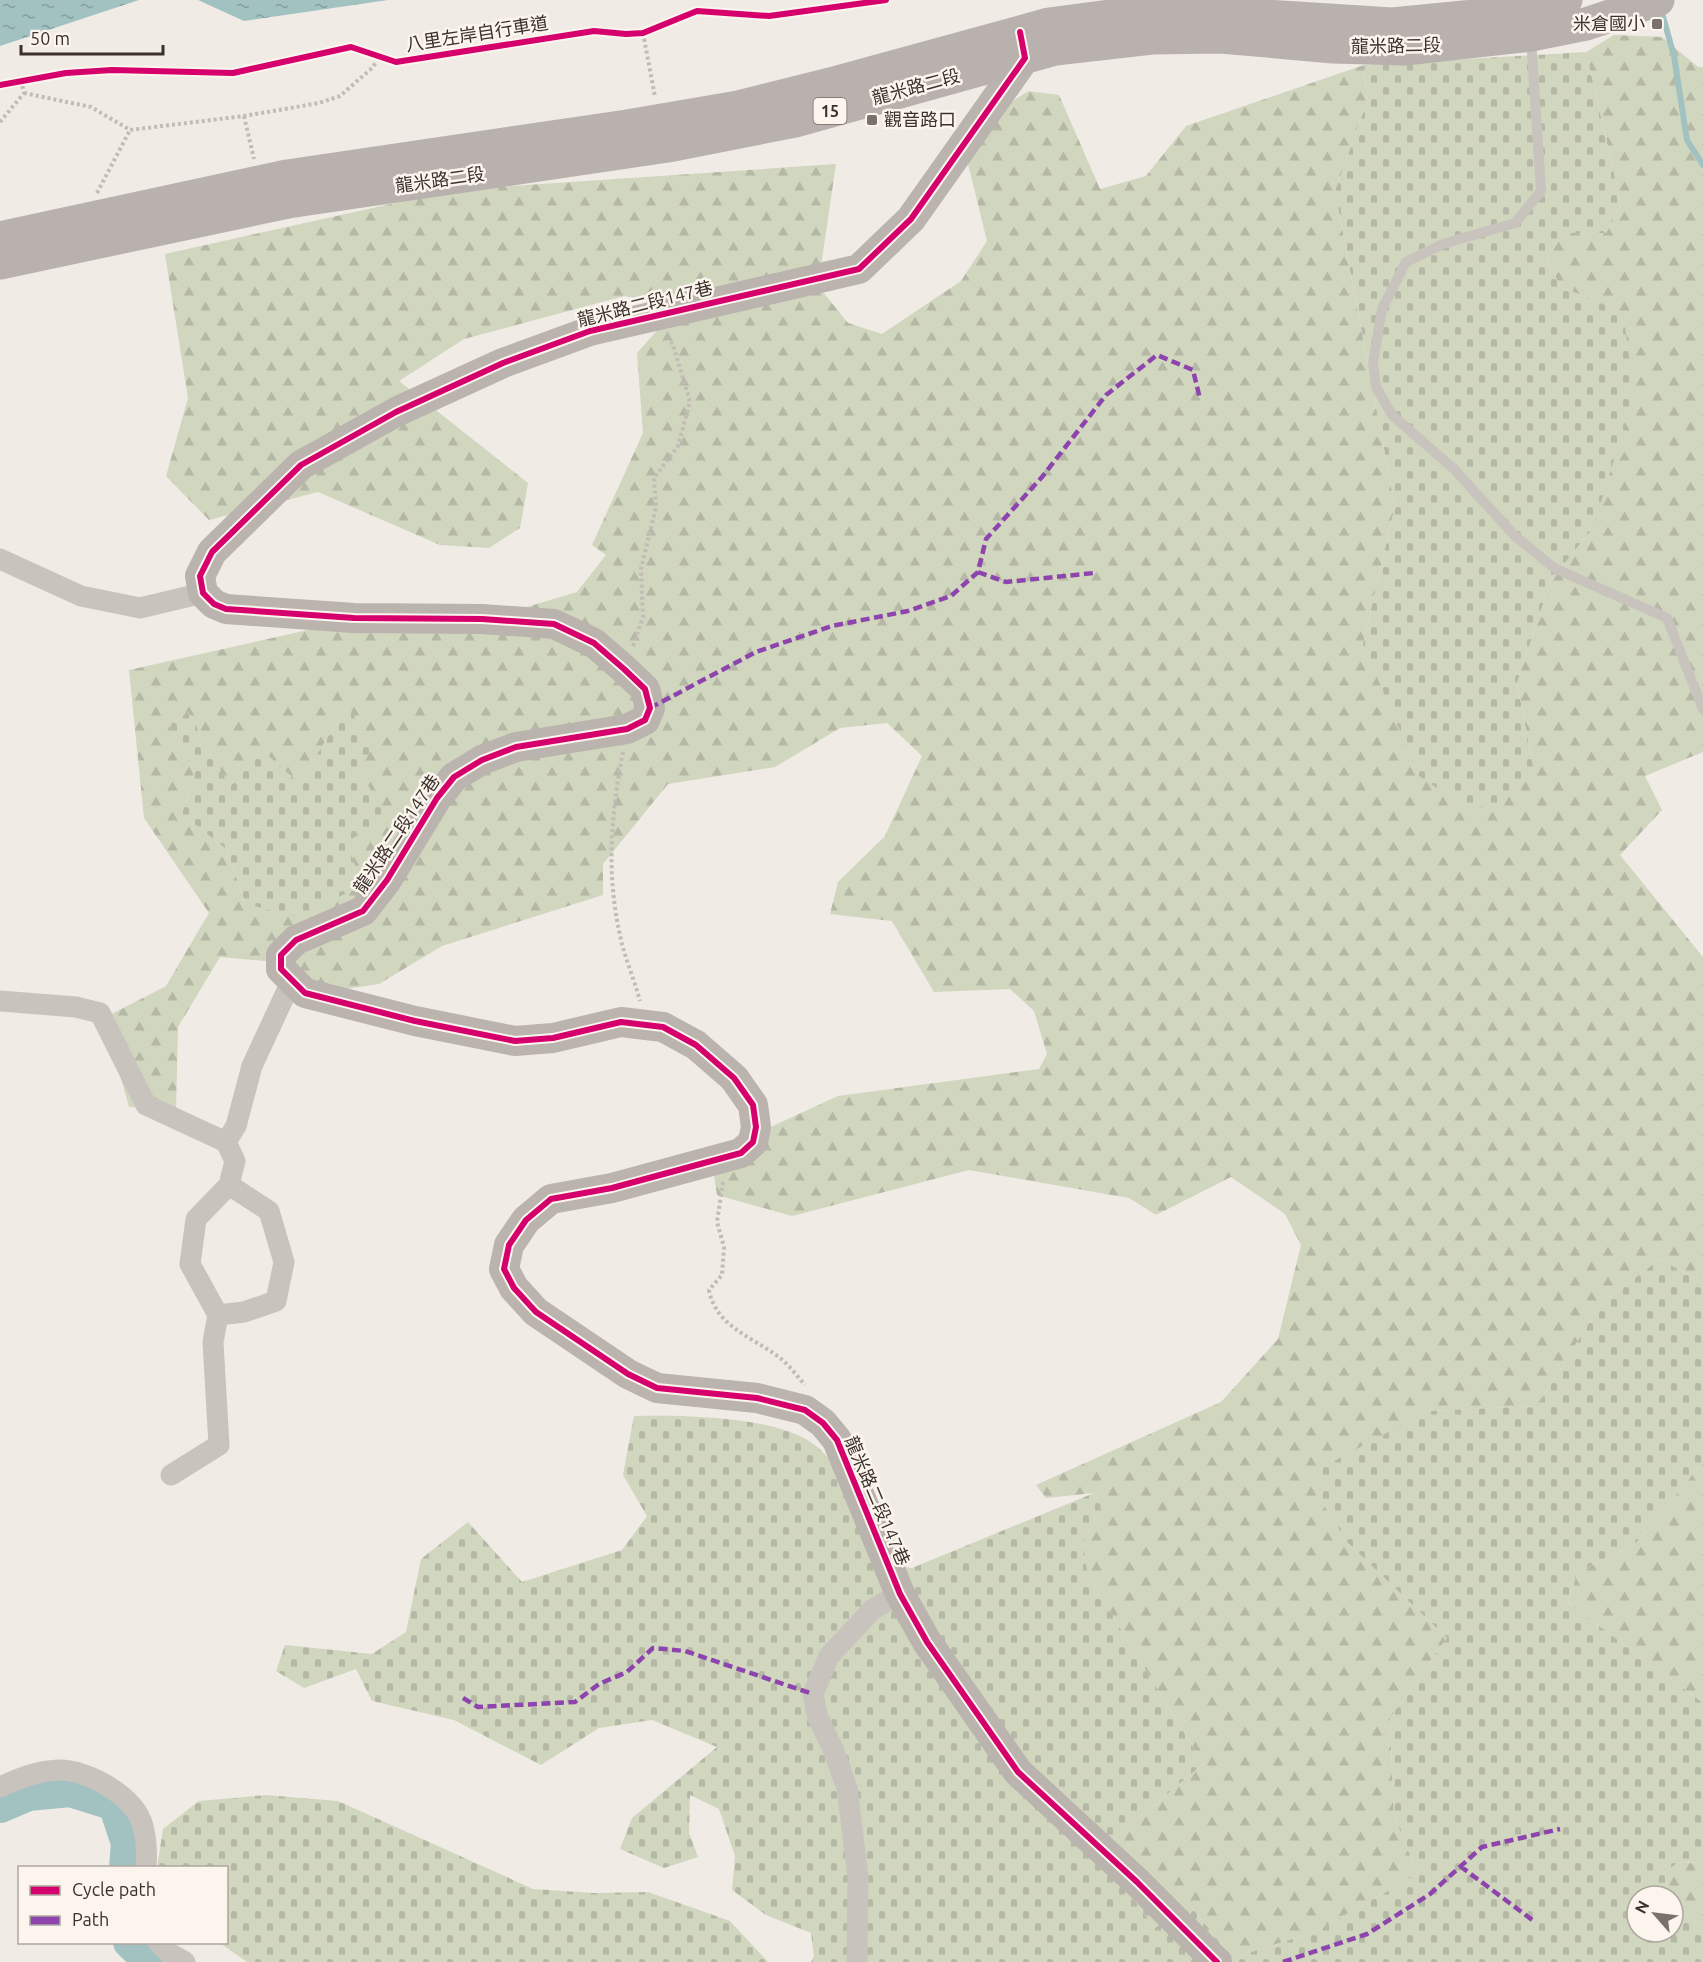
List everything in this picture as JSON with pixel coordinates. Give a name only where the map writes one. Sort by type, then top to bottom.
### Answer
[{"type":"main road","name":"龍米路二段","points":[[0,263],[288,202],[668,146],[795,121],[1022,45],[1049,24],[1112,16],[1187,11],[1392,24],[1504,13],[1566,0]]},
{"type":"main road","name":"龍米路二段","points":[[0,238],[259,182],[738,107],[838,82],[1022,45],[1055,49],[1152,38],[1221,38],[1334,47],[1405,49],[1531,35],[1586,24],[1658,0]]},
{"type":"street","name":"龍米路二段147巷","points":[[203,593],[200,576],[212,552],[301,465],[396,412],[503,363],[590,331],[860,269],[911,219],[1022,45]]},
{"type":"street","points":[[0,559],[81,596],[140,608],[203,593],[214,604],[226,609],[354,618],[482,619],[554,624],[594,643],[645,689],[650,708],[645,720],[627,729]]},
{"type":"street","name":"龍米路二段147巷","points":[[627,729],[516,747],[482,760],[454,777],[437,798],[387,880],[363,911],[296,940],[281,955],[281,969],[291,982],[305,993],[415,1022],[515,1041],[553,1038],[621,1022],[663,1027],[696,1045],[734,1078],[753,1105],[756,1127],[753,1142],[741,1153],[612,1188],[551,1199],[526,1220],[509,1245],[504,1269],[514,1288],[536,1312],[628,1374],[657,1388],[757,1398],[805,1410],[823,1423],[837,1440],[900,1594],[927,1642],[1018,1772],[1137,1882],[1217,1962]]},
{"type":"street","points":[[225,1142],[236,1126],[252,1066],[291,982]]},
{"type":"street","points":[[0,1000],[76,1007],[100,1013],[146,1105],[225,1142],[235,1161],[229,1185],[196,1219],[190,1264],[218,1315],[213,1342],[219,1445],[171,1475]]},
{"type":"street","points":[[218,1315],[244,1312],[276,1301],[284,1262],[269,1211],[229,1185]]},
{"type":"street","points":[[857,1962],[858,1877],[847,1788],[833,1749],[818,1718],[813,1694],[829,1656],[873,1609],[900,1594]]},
{"type":"street","points":[[0,1787],[27,1775],[60,1770],[88,1775],[123,1796],[143,1824],[146,1866]]},
{"type":"street","points":[[161,1944],[185,1962]]},
{"type":"lane","points":[[1531,35],[1541,191],[1515,223],[1443,244],[1406,262],[1382,309],[1373,363],[1376,387],[1392,415],[1454,469],[1514,535],[1554,568],[1667,618],[1703,709]]},
{"type":"path","points":[[634,34],[654,29]]},
{"type":"path","points":[[643,33],[660,121]]},
{"type":"path","points":[[24,93],[91,107],[130,130],[244,116],[319,103],[340,96],[372,68],[379,58]]},
{"type":"path","points":[[10,83],[32,78]]},
{"type":"path","points":[[21,80],[24,93]]},
{"type":"path","points":[[0,122],[24,93]]},
{"type":"path","points":[[244,116],[259,182]]},
{"type":"path","points":[[102,216],[97,190],[130,130]]},
{"type":"path","points":[[624,669],[643,617],[641,569],[656,507],[654,478],[678,446],[690,402],[673,345],[652,315]]},
{"type":"path","points":[[627,729],[612,807],[612,882],[622,944],[648,1025]]},
{"type":"path","points":[[726,1157],[717,1222],[724,1247],[722,1275],[709,1290],[712,1305],[738,1333],[781,1358],[794,1372],[806,1387],[805,1410]]},
{"type":"green space","points":[[1614,35],[1662,37],[1698,67],[1703,67],[1703,752],[1645,776],[1662,810],[1620,855],[1703,957],[1703,1283],[1660,1259],[1601,1304],[1537,1406],[1428,1411],[1348,1543],[1447,1638],[1390,1718],[1394,1816],[1418,1874],[1315,1932],[1232,1958],[1190,1905],[1155,1928],[1098,1852],[1203,1764],[1090,1579],[1081,1547],[1101,1506],[1094,1493],[1046,1498],[1036,1485],[1221,1402],[1278,1339],[1301,1245],[1285,1214],[1231,1177],[1156,1215],[1129,1198],[969,1170],[792,1216],[717,1195],[713,1168],[749,1137],[838,1096],[1039,1069],[1047,1054],[1034,1011],[1010,989],[934,992],[892,921],[830,914],[838,882],[885,836],[922,756],[887,723],[840,728],[775,767],[668,784],[603,864],[603,895],[442,946],[379,984],[313,994],[277,962],[220,957],[178,1027],[176,1110],[129,1107],[104,1018],[166,986],[209,913],[144,818],[129,670],[326,626],[456,628],[577,592],[606,555],[592,545],[643,433],[637,353],[669,317],[663,303],[624,296],[464,339],[399,381],[528,483],[520,528],[489,548],[440,545],[318,492],[209,520],[166,476],[188,398],[165,254],[454,190],[836,164],[818,286],[848,323],[882,334],[961,281],[987,241],[961,135],[1028,91],[1059,95],[1100,189],[1146,176],[1186,126],[1364,65],[1367,102],[1335,191],[1395,506],[1363,644],[1534,772],[1517,683],[1551,580],[1593,528],[1623,312],[1561,287],[1546,259],[1561,233],[1606,233],[1621,204],[1586,52]],"holes":[[[348,705],[358,768],[385,817],[246,904],[226,849],[182,814],[194,772],[170,725],[188,712],[230,788],[299,783]]]},
{"type":"green space","points":[[1586,52],[1621,204],[1606,233],[1562,233],[1546,259],[1561,287],[1623,312],[1634,395],[1593,528],[1551,580],[1517,683],[1534,772],[1501,803],[1470,810],[1419,776],[1363,644],[1395,506],[1335,191],[1367,102],[1364,65]]},
{"type":"green space","points":[[348,705],[372,749],[358,768],[386,817],[347,842],[362,887],[292,916],[246,904],[226,849],[182,814],[194,772],[170,725],[188,712],[230,787],[263,751],[299,783]]},
{"type":"green space","points":[[1660,1259],[1703,1283],[1703,1462],[1635,1544],[1577,1573],[1568,1603],[1703,1703],[1703,1863],[1678,1862],[1665,1873],[1666,1884],[1625,1884],[1625,1944],[1685,1944],[1685,1914],[1703,1926],[1703,1962],[811,1962],[814,1956],[811,1933],[766,1915],[732,1890],[735,1856],[719,1809],[690,1795],[689,1833],[698,1857],[664,1868],[620,1849],[632,1818],[717,1747],[652,1720],[599,1728],[541,1765],[454,1720],[372,1701],[356,1669],[304,1688],[276,1671],[285,1645],[372,1654],[406,1632],[421,1559],[468,1522],[522,1582],[622,1550],[647,1516],[623,1475],[634,1416],[720,1418],[743,1421],[785,1430],[808,1440],[827,1457],[843,1481],[871,1563],[912,1568],[1094,1493],[1101,1506],[1081,1547],[1090,1579],[1203,1764],[1098,1852],[1155,1928],[1190,1905],[1232,1958],[1315,1932],[1418,1874],[1394,1816],[1390,1718],[1447,1638],[1348,1543],[1319,1498],[1321,1468],[1428,1411],[1537,1406],[1601,1304]]},
{"type":"green space","points":[[1703,1462],[1703,1703],[1568,1603],[1577,1573],[1635,1544]]},
{"type":"green space","points":[[266,1795],[338,1801],[533,1889],[594,1893],[648,1892],[730,1921],[768,1962],[247,1962],[221,1944],[228,1944],[228,1866],[157,1866],[163,1829],[199,1801]]},
{"type":"green space","points":[[1678,1862],[1703,1863],[1703,1926],[1685,1914],[1685,1884],[1666,1884],[1665,1873]]},
{"type":"water","points":[[0,0],[139,0],[0,46]]},
{"type":"water","points":[[198,0],[388,0],[244,21]]},
{"type":"waterway","points":[[1662,13],[1674,56],[1687,140],[1703,165]]},
{"type":"waterway","points":[[0,1806],[28,1794],[70,1790],[115,1804],[128,1843],[126,1866]]},
{"type":"waterway","points":[[132,1944],[151,1962]]},
{"type":"marked path","points":[[650,708],[756,652],[832,626],[908,611],[951,596],[978,572],[986,539],[1042,477],[1106,395],[1157,355],[1193,370],[1200,399]]},
{"type":"marked path","points":[[978,572],[1006,582],[1094,573]]},
{"type":"marked path","points":[[463,1698],[478,1707],[575,1702],[599,1684],[627,1672],[653,1648],[685,1651],[813,1694]]},
{"type":"marked path","points":[[1283,1962],[1367,1934],[1430,1894],[1482,1847],[1560,1829]]},
{"type":"marked path","points":[[1460,1866],[1535,1922]]},
{"type":"cycle path","name":"八里左岸自行車道","points":[[0,85],[66,73],[112,70],[233,73],[351,47],[396,62],[594,31],[643,33],[697,11],[769,16],[886,0]]},
{"type":"cycle path","points":[[1020,32],[1025,58],[911,219],[859,269],[590,331],[503,363],[396,412],[301,465],[212,552],[200,576],[203,593],[214,604],[226,609],[354,618],[482,619],[554,624],[594,643],[645,689],[650,708],[645,720],[627,729],[516,747],[482,760],[454,777],[437,798],[387,880],[363,911],[296,940],[281,955],[281,969],[305,993],[415,1021],[515,1041],[553,1038],[621,1022],[663,1027],[696,1045],[734,1078],[753,1105],[756,1127],[753,1142],[741,1153],[612,1188],[551,1199],[526,1220],[509,1245],[504,1269],[514,1288],[536,1312],[628,1374],[657,1388],[757,1398],[805,1410],[823,1423],[837,1440],[900,1594],[927,1642],[1018,1772],[1137,1882],[1217,1962]]},
{"type":"place","name":"米倉國小","points":[[1657,24]]},
{"type":"place","name":"觀音路口","points":[[872,120]]}]
